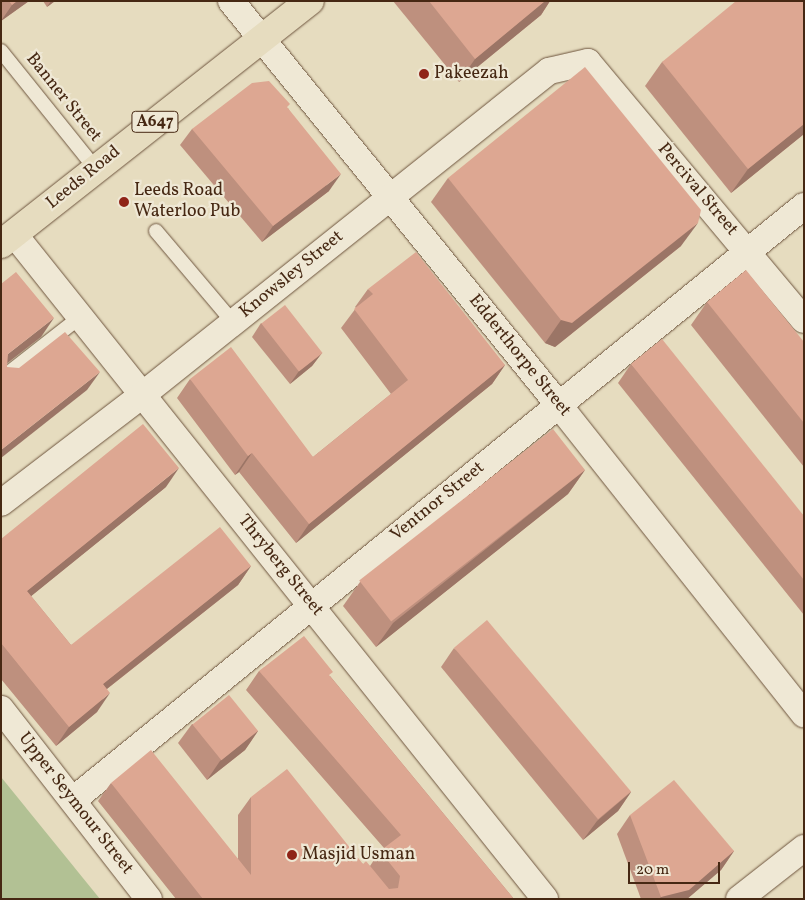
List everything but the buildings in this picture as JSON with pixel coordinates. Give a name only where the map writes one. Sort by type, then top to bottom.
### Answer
[{"type":"main road","name":"Leeds Road","points":[[8,239],[95,168],[310,1]]},
{"type":"street","name":"Edderthorpe Street","points":[[231,1],[558,404],[804,714]]},
{"type":"street","name":"Knowsley Street","points":[[1,503],[141,396],[549,71],[588,62]]},
{"type":"street","name":"Percival Street","points":[[588,62],[749,251],[804,320]]},
{"type":"street","name":"Ventnor Street","points":[[73,800],[804,206]]},
{"type":"street","name":"Thryberg Street","points":[[8,239],[80,318],[141,396],[312,605],[545,899]]},
{"type":"street","name":"Upper Seymour Street","points":[[1,709],[149,899]]},
{"type":"street","points":[[739,899],[804,848]]},
{"type":"lane","name":"Banner Street","points":[[1,51],[95,168]]},
{"type":"lane","points":[[156,232],[233,322]]},
{"type":"lane","points":[[1,379],[80,318]]},
{"type":"green space","points":[[1,777],[100,899],[1,899]]},
{"type":"place","name":"Pakeezah","points":[[424,74]]},
{"type":"place","name":"Leeds Road Waterloo Pub","points":[[124,202]]},
{"type":"place","name":"Masjid Usman","points":[[292,855]]}]
